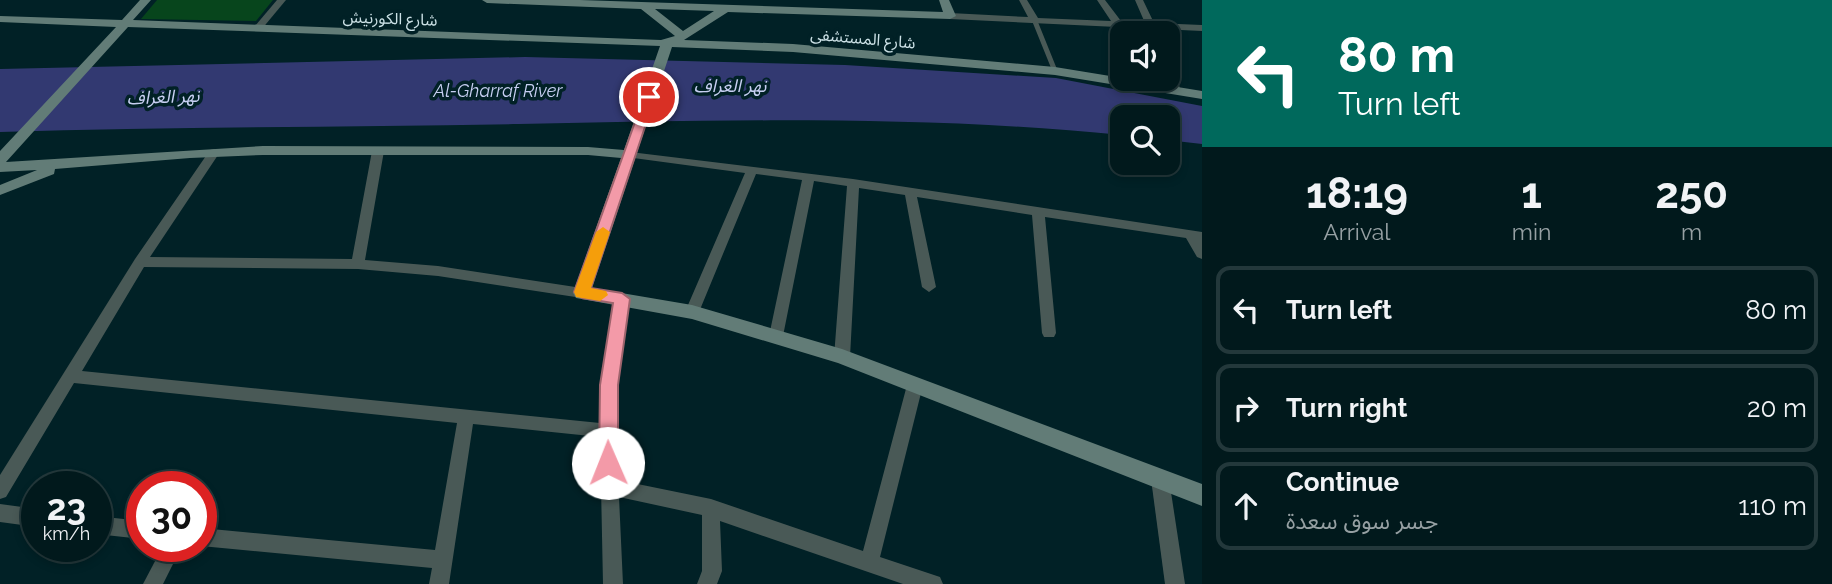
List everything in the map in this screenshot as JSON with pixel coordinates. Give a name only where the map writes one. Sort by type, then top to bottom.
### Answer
[{"type":"street","points":[[3,155],[146,0]]},
{"type":"street","points":[[258,28],[282,0]]},
{"type":"street","points":[[487,0],[645,6],[684,4],[1110,24]]},
{"type":"street","points":[[944,0],[950,16]]},
{"type":"street","points":[[1023,0],[1034,19]]},
{"type":"street","points":[[1101,0],[1116,21]]},
{"type":"street","points":[[1139,0],[1153,21]]},
{"type":"street","points":[[645,6],[681,35]]},
{"type":"street","points":[[582,292],[666,47],[726,8]]},
{"type":"street","name":"شارع الكورنيش","points":[[0,19],[666,47]]},
{"type":"street","points":[[1180,28],[1202,28]]},
{"type":"street","name":"شارع المستشفى","points":[[666,47],[793,48],[1055,71],[1110,79]]},
{"type":"street","name":"شارع المستشفى","points":[[1180,90],[1202,95]]},
{"type":"street","points":[[0,167],[65,165],[214,152],[632,149],[1196,235],[1202,254]]},
{"type":"street","points":[[358,264],[378,151]]},
{"type":"street","points":[[0,491],[140,262],[214,152]]},
{"type":"street","points":[[0,190],[65,165]]},
{"type":"street","points":[[692,312],[752,169]]},
{"type":"street","points":[[776,337],[809,177]]},
{"type":"street","points":[[842,357],[853,184]]},
{"type":"street","points":[[910,192],[929,287]]},
{"type":"street","points":[[1038,211],[1049,332]]},
{"type":"street","points":[[140,262],[358,264],[439,271],[582,292],[692,312],[842,357],[1202,495]]},
{"type":"street","points":[[613,584],[609,385],[622,299]]},
{"type":"street","points":[[70,376],[608,431]]},
{"type":"street","points":[[869,564],[915,385]]},
{"type":"street","points":[[439,584],[466,417]]},
{"type":"street","points":[[1160,479],[1175,584]]},
{"type":"street","points":[[609,487],[652,493],[710,508],[933,584]]},
{"type":"street","points":[[707,584],[712,571],[710,508]]},
{"type":"street","points":[[0,513],[21,516]]},
{"type":"street","points":[[217,539],[443,560]]},
{"type":"street","points":[[153,584],[165,562]]},
{"type":"lane","points":[[1034,19],[1055,71]]},
{"type":"green space","points":[[157,0],[273,0],[256,21],[141,19]]},
{"type":"water","name":"Al-Gharraf River","points":[[525,57],[845,65],[1056,78],[1110,88],[1110,91],[1124,91],[1202,106],[1202,144],[1180,141],[1180,105],[1110,105],[1110,134],[972,124],[820,120],[0,132],[0,69]]},
{"type":"slow traffic","points":[[600,295],[582,292],[603,232]]},
{"type":"route","points":[[608,463],[609,385],[622,299],[582,292],[649,97]]},
{"type":"water label","name":"نهر الغراف","points":[[730,86]]},
{"type":"water label","name":"نهر الغراف","points":[[163,97]]}]
